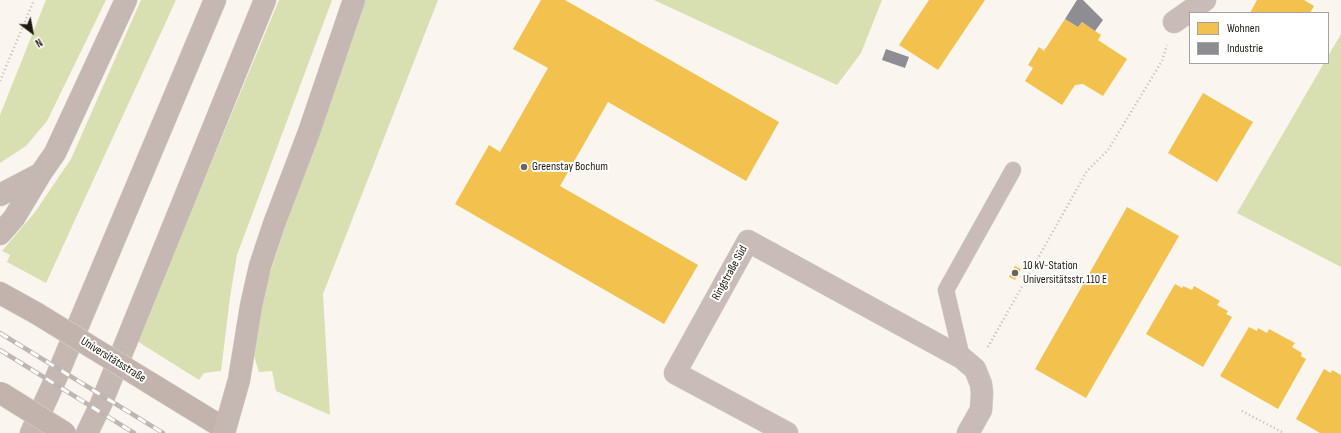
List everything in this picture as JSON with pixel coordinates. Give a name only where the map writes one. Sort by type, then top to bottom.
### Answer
[{"type":"highway","points":[[0,234],[14,218],[55,153],[126,0]]},
{"type":"highway","points":[[31,433],[56,378],[215,0]]},
{"type":"highway","points":[[87,433],[101,404],[265,0]]},
{"type":"highway","points":[[224,431],[239,380],[251,306],[260,266],[274,224],[309,132],[354,0]]},
{"type":"highway","points":[[0,195],[41,173]]},
{"type":"main road","name":"Universitätsstraße","points":[[0,293],[36,313],[150,383],[224,431]]},
{"type":"main road","points":[[0,393],[66,433]]},
{"type":"street","points":[[1174,22],[1205,0]]},
{"type":"street","name":"Ringstraße Süd","points":[[787,433],[675,373],[748,241],[973,370]]},
{"type":"street","points":[[968,433],[981,410],[982,393],[973,370]]},
{"type":"lane","points":[[973,370],[946,290],[1014,170]]},
{"type":"path","points":[[0,81],[34,0]]},
{"type":"path","points":[[973,370],[1087,171],[1108,150],[1162,61],[1174,22]]},
{"type":"path","points":[[1242,411],[1284,433]]},
{"type":"green space","points":[[46,0],[106,0],[47,121],[26,146],[0,163],[0,115]]},
{"type":"green space","points":[[141,0],[176,0],[46,283],[7,262],[10,255],[2,251],[35,212],[71,159]]},
{"type":"green space","points":[[279,0],[332,0],[237,255],[221,371],[204,373],[199,380],[137,341]]},
{"type":"green space","points":[[365,0],[438,0],[323,294],[330,415],[276,391],[272,371],[259,372],[253,353],[261,301],[284,230]]},
{"type":"green space","points":[[654,0],[882,0],[861,53],[837,85]]},
{"type":"green space","points":[[1341,34],[1341,267],[1237,213],[1323,64],[1329,64],[1329,54]]},
{"type":"building: Wohnen","name":"Greenstay Bochum","points":[[541,0],[565,0],[779,122],[746,181],[608,102],[560,186],[698,265],[664,324],[455,204],[489,145],[500,152],[548,68],[513,49]]},
{"type":"building: Wohnen","points":[[929,0],[985,0],[938,70],[899,45]]},
{"type":"building: Wohnen","points":[[1257,0],[1304,0],[1314,6],[1311,12],[1251,12]]},
{"type":"building: Wohnen","points":[[1065,19],[1078,27],[1082,22],[1101,35],[1098,40],[1127,59],[1103,96],[1083,84],[1075,85],[1062,105],[1025,81],[1033,68],[1028,65],[1039,47],[1044,51]]},
{"type":"building: Wohnen","points":[[1203,93],[1253,122],[1217,182],[1168,153]]},
{"type":"building: Wohnen","points":[[1127,207],[1179,236],[1086,398],[1035,369]]},
{"type":"building: Wohnen","name":"10 kV-Station Universitätsstr. 110 E","points":[[1015,266],[1021,269],[1015,280],[1009,277]]},
{"type":"building: Wohnen","points":[[1175,284],[1182,288],[1183,286],[1192,290],[1194,286],[1220,301],[1217,305],[1228,311],[1226,314],[1232,317],[1203,367],[1146,334]]},
{"type":"building: Wohnen","points":[[1249,327],[1257,331],[1258,328],[1267,333],[1269,329],[1295,343],[1292,347],[1302,353],[1301,356],[1306,359],[1278,409],[1220,376]]},
{"type":"building: Wohnen","points":[[1324,369],[1331,373],[1332,370],[1341,375],[1341,433],[1320,433],[1296,419]]},
{"type":"building: Industrie","points":[[1077,0],[1083,0],[1103,20],[1095,31],[1082,22],[1078,27],[1065,19]]},
{"type":"building: Industrie","points":[[886,49],[909,57],[905,68],[882,60]]},
{"type":"railway","points":[[0,333],[163,433]]},
{"type":"railway","points":[[0,350],[134,433]]},
{"type":"place","name":"Greenstay Bochum","points":[[524,167]]},
{"type":"place","name":"10 kV-Station Universitätsstr. 110 E","points":[[1015,273]]}]
